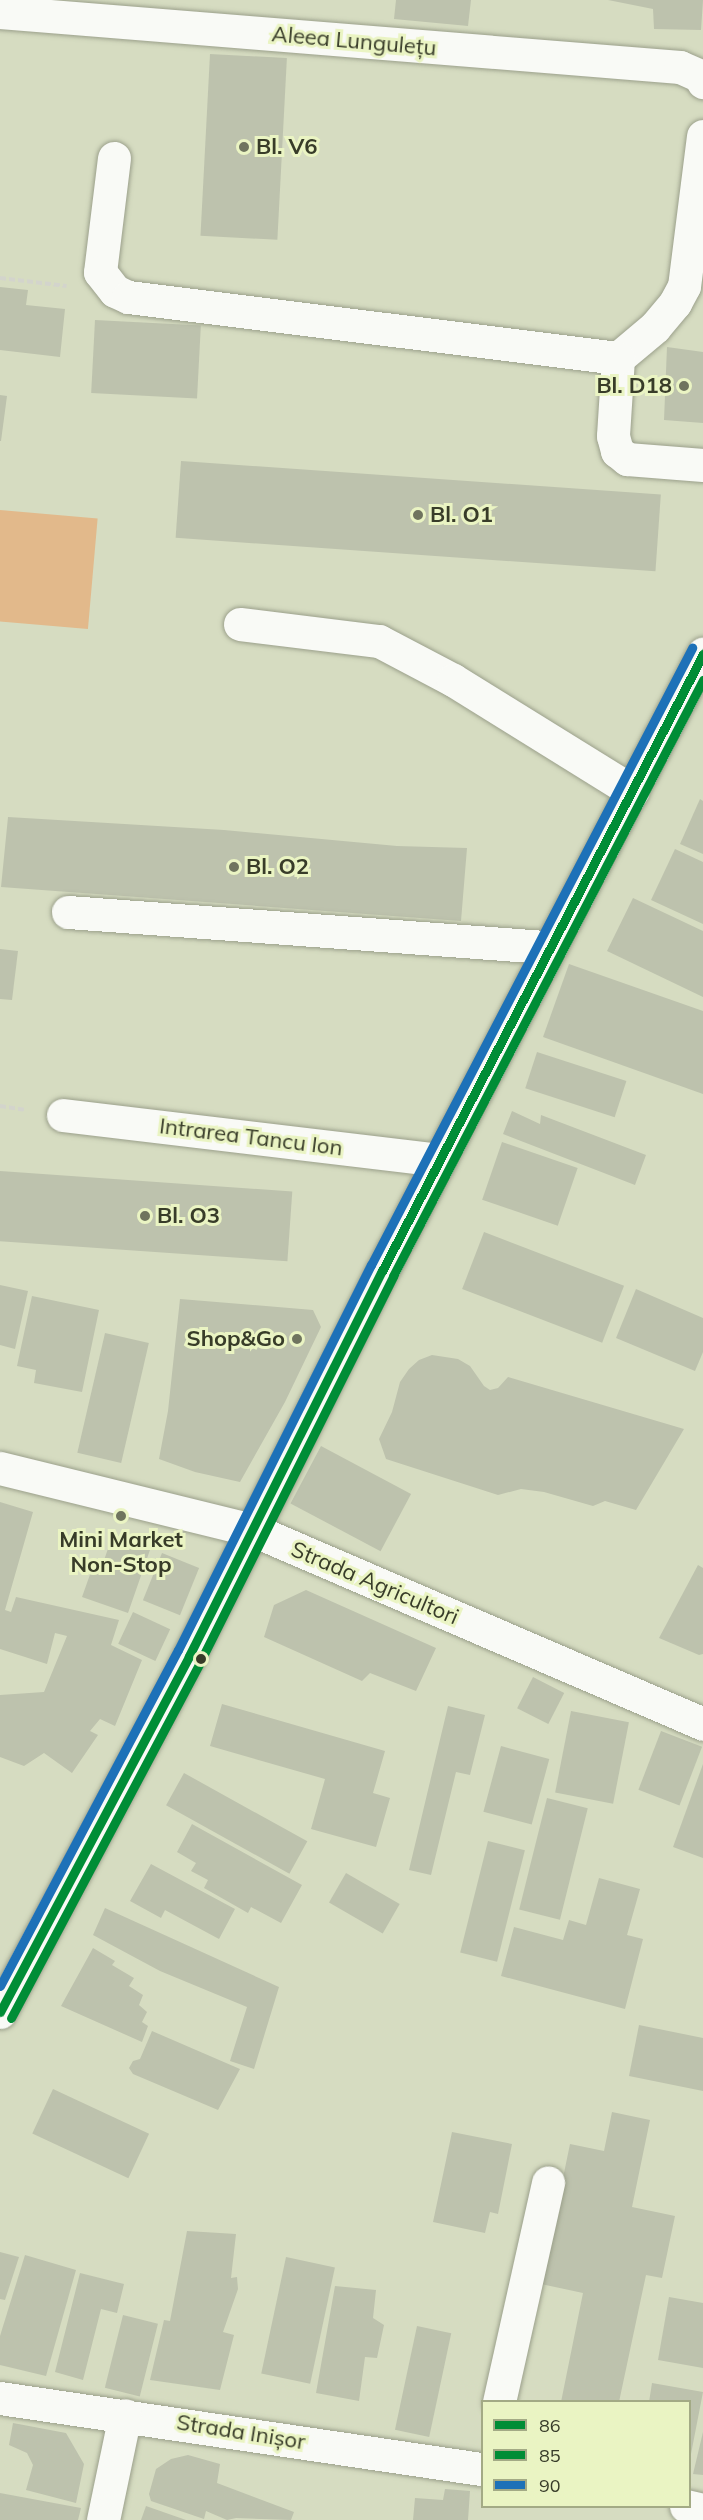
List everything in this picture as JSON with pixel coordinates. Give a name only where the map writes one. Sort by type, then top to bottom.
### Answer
[{"type":"street","name":"Aleea Lungulețu","points":[[0,12],[680,67],[700,76],[703,82]]},
{"type":"street","points":[[703,136],[684,286],[675,303],[655,327],[618,358],[613,436],[617,451],[627,459],[703,465]]},
{"type":"street","points":[[114,158],[100,272],[116,291],[128,297],[618,358]]},
{"type":"street","points":[[240,624],[379,641],[453,681],[632,791]]},
{"type":"street","points":[[0,2012],[253,1530],[439,1160],[703,654]]},
{"type":"street","points":[[68,912],[549,947]]},
{"type":"street","name":"Intrarea Tancu Ion","points":[[63,1115],[439,1160]]},
{"type":"street","name":"Strada Agricultori","points":[[0,1468],[253,1530],[703,1724]]},
{"type":"street","points":[[499,2400],[548,2182]]},
{"type":"street","name":"Strada Inișor","points":[[0,2398],[481,2469]]},
{"type":"street","points":[[103,2520],[125,2415]]},
{"type":"path","points":[[0,278],[116,291]]},
{"type":"shaded area","points":[[0,510],[98,519],[88,629],[0,621]]},
{"type":"building","points":[[396,0],[471,0],[468,26],[394,19]]},
{"type":"building","points":[[608,0],[703,0],[701,30],[654,29],[653,9]]},
{"type":"building","name":"Bl. V6","points":[[210,54],[287,58],[277,240],[200,236]]},
{"type":"building","points":[[0,287],[28,290],[26,305],[65,309],[60,357],[0,350]]},
{"type":"building","points":[[95,320],[201,326],[197,398],[91,393]]},
{"type":"building","name":"Bl. D18","points":[[667,347],[703,352],[703,423],[664,420]]},
{"type":"building","points":[[0,395],[7,396],[1,441],[0,441]]},
{"type":"building","name":"Bl. O1","points":[[181,461],[661,495],[655,571],[176,538]]},
{"type":"building","points":[[700,799],[703,801],[703,854],[680,844]]},
{"type":"building","name":"Bl. O2","points":[[8,817],[224,830],[397,846],[467,848],[461,921],[1,887]]},
{"type":"building","points":[[675,849],[703,862],[703,924],[651,900]]},
{"type":"building","points":[[633,898],[703,931],[703,997],[607,951]]},
{"type":"building","points":[[0,949],[18,951],[12,1000],[0,999]]},
{"type":"building","points":[[569,964],[703,1011],[703,1094],[543,1037]]},
{"type":"building","points":[[537,1052],[626,1081],[615,1117],[525,1088]]},
{"type":"building","points":[[512,1111],[540,1124],[541,1115],[646,1155],[635,1185],[503,1134]]},
{"type":"building","points":[[502,1142],[578,1168],[558,1226],[482,1200]]},
{"type":"building","name":"Bl. O3","points":[[0,1171],[292,1191],[287,1261],[0,1241]]},
{"type":"building","points":[[484,1232],[624,1286],[602,1343],[462,1289]]},
{"type":"building","points":[[0,1285],[28,1291],[15,1349],[0,1345]]},
{"type":"building","points":[[636,1289],[703,1318],[703,1352],[695,1371],[616,1338]]},
{"type":"building","points":[[32,1296],[99,1310],[82,1392],[34,1383],[36,1370],[17,1366]]},
{"type":"building","points":[[180,1299],[313,1310],[321,1327],[285,1402],[240,1482],[195,1472],[159,1459],[168,1411]]},
{"type":"building","points":[[105,1333],[149,1343],[121,1463],[77,1453]]},
{"type":"building","points":[[432,1355],[458,1359],[470,1366],[484,1386],[490,1390],[498,1388],[508,1377],[684,1429],[636,1510],[605,1501],[593,1506],[544,1492],[521,1489],[498,1495],[386,1459],[379,1439],[392,1412],[400,1382],[419,1360]]},
{"type":"building","points":[[321,1446],[411,1494],[381,1551],[290,1503]]},
{"type":"building","points":[[0,1502],[33,1512],[5,1610],[11,1612],[16,1597],[119,1620],[111,1645],[142,1660],[115,1726],[100,1719],[90,1731],[98,1735],[72,1773],[44,1753],[24,1766],[0,1757],[0,1695],[44,1692],[67,1636],[55,1633],[47,1664],[0,1649]]},
{"type":"building","points":[[113,1534],[151,1547],[128,1613],[82,1597],[93,1566],[101,1569]]},
{"type":"building","points":[[162,1553],[199,1568],[180,1615],[143,1600]]},
{"type":"building","points":[[698,1565],[703,1568],[703,1654],[699,1655],[659,1638]]},
{"type":"building","points":[[306,1590],[436,1648],[416,1691],[370,1673],[362,1681],[264,1637],[274,1605]]},
{"type":"building","points":[[133,1612],[170,1629],[155,1661],[118,1644]]},
{"type":"building","points":[[533,1677],[564,1693],[548,1724],[517,1708]]},
{"type":"building","points":[[222,1704],[385,1751],[373,1793],[390,1798],[376,1847],[311,1829],[325,1779],[210,1746]]},
{"type":"building","points":[[448,1706],[485,1715],[470,1775],[456,1772],[431,1875],[409,1870]]},
{"type":"building","points":[[571,1711],[629,1722],[613,1804],[555,1792]]},
{"type":"building","points":[[661,1731],[702,1747],[680,1806],[638,1790]]},
{"type":"building","points":[[501,1746],[549,1759],[532,1825],[483,1812]]},
{"type":"building","points":[[703,1764],[703,1858],[673,1847]]},
{"type":"building","points":[[184,1773],[307,1841],[289,1874],[166,1805]]},
{"type":"building","points":[[547,1798],[588,1808],[560,1920],[519,1910]]},
{"type":"building","points":[[192,1824],[302,1885],[281,1923],[251,1907],[248,1913],[204,1888],[208,1880],[191,1871],[196,1863],[177,1852]]},
{"type":"building","points":[[488,1841],[525,1850],[497,1962],[460,1953]]},
{"type":"building","points":[[151,1864],[235,1909],[219,1939],[165,1910],[161,1918],[130,1901]]},
{"type":"building","points":[[346,1873],[400,1904],[383,1933],[329,1902]]},
{"type":"building","points":[[599,1878],[640,1889],[627,1935],[643,1939],[625,2009],[501,1976],[514,1927],[563,1940],[569,1920],[586,1925]]},
{"type":"building","points":[[105,1908],[279,1987],[254,2069],[230,2061],[247,2007],[160,1971],[93,1935]]},
{"type":"building","points":[[93,1948],[115,1961],[112,1965],[134,1978],[129,1986],[143,1995],[139,2005],[147,2012],[142,2022],[148,2026],[142,2042],[61,2006]]},
{"type":"building","points":[[639,2025],[703,2038],[703,2091],[629,2076]]},
{"type":"building","points":[[152,2031],[240,2069],[218,2110],[133,2074],[129,2068],[133,2061],[140,2059]]},
{"type":"building","points":[[53,2089],[149,2134],[128,2178],[32,2133]]},
{"type":"building","points":[[612,2112],[650,2120],[632,2207],[675,2216],[662,2278],[646,2275],[619,2400],[561,2400],[583,2293],[541,2284],[570,2144],[604,2151]]},
{"type":"building","points":[[452,2132],[512,2144],[498,2214],[490,2212],[485,2233],[433,2222]]},
{"type":"building","points":[[187,2231],[236,2234],[231,2278],[237,2277],[238,2289],[223,2332],[234,2335],[220,2390],[150,2380],[164,2320],[170,2321]]},
{"type":"building","points":[[0,2252],[19,2257],[5,2300],[0,2299]]},
{"type":"building","points":[[25,2255],[76,2270],[46,2376],[0,2365],[0,2336]]},
{"type":"building","points":[[286,2257],[335,2267],[310,2384],[261,2373]]},
{"type":"building","points":[[80,2273],[124,2284],[117,2313],[101,2309],[83,2380],[55,2372]]},
{"type":"building","points":[[335,2286],[376,2290],[373,2318],[384,2325],[377,2358],[365,2357],[359,2401],[316,2393]]},
{"type":"building","points":[[669,2297],[703,2303],[703,2368],[658,2360]]},
{"type":"building","points":[[123,2315],[158,2324],[140,2396],[105,2388]]},
{"type":"building","points":[[417,2326],[451,2333],[429,2437],[395,2430]]},
{"type":"building","points":[[652,2383],[703,2392],[691,2454],[691,2400],[649,2400]]},
{"type":"building","points":[[13,2423],[66,2433],[84,2464],[76,2503],[26,2490],[33,2465],[27,2453],[9,2445]]},
{"type":"building","points":[[703,2432],[703,2475],[693,2474]]},
{"type":"building","points":[[188,2455],[220,2464],[217,2483],[294,2512],[291,2520],[236,2518],[227,2520],[206,2511],[204,2519],[151,2501],[149,2494],[156,2469],[171,2459]]},
{"type":"building","points":[[445,2489],[470,2491],[468,2520],[413,2520],[415,2498],[443,2500]]},
{"type":"building","points":[[0,2493],[81,2508],[78,2520],[0,2520]]},
{"type":"building","points":[[146,2506],[186,2520],[141,2520]]},
{"type":"transit line","name":"90","points":[[0,1986],[178,1650],[371,1265],[692,648]]},
{"type":"transit line","name":"86","points":[[0,2012],[189,1656],[382,1271],[703,654]]},
{"type":"transit line","name":"85","points":[[11,2018],[200,1662],[393,1276],[703,680]]},
{"type":"place","name":"Bl. V6","points":[[244,147]]},
{"type":"place","name":"Bl. D18","points":[[684,386]]},
{"type":"place","name":"Bl. O1","points":[[418,515]]},
{"type":"place","name":"Bl. O2","points":[[234,867]]},
{"type":"place","name":"Bl. O3","points":[[145,1216]]},
{"type":"place","name":"Shop&Go","points":[[297,1339]]},
{"type":"place","name":"Mini Market Non-Stop","points":[[121,1516]]}]
